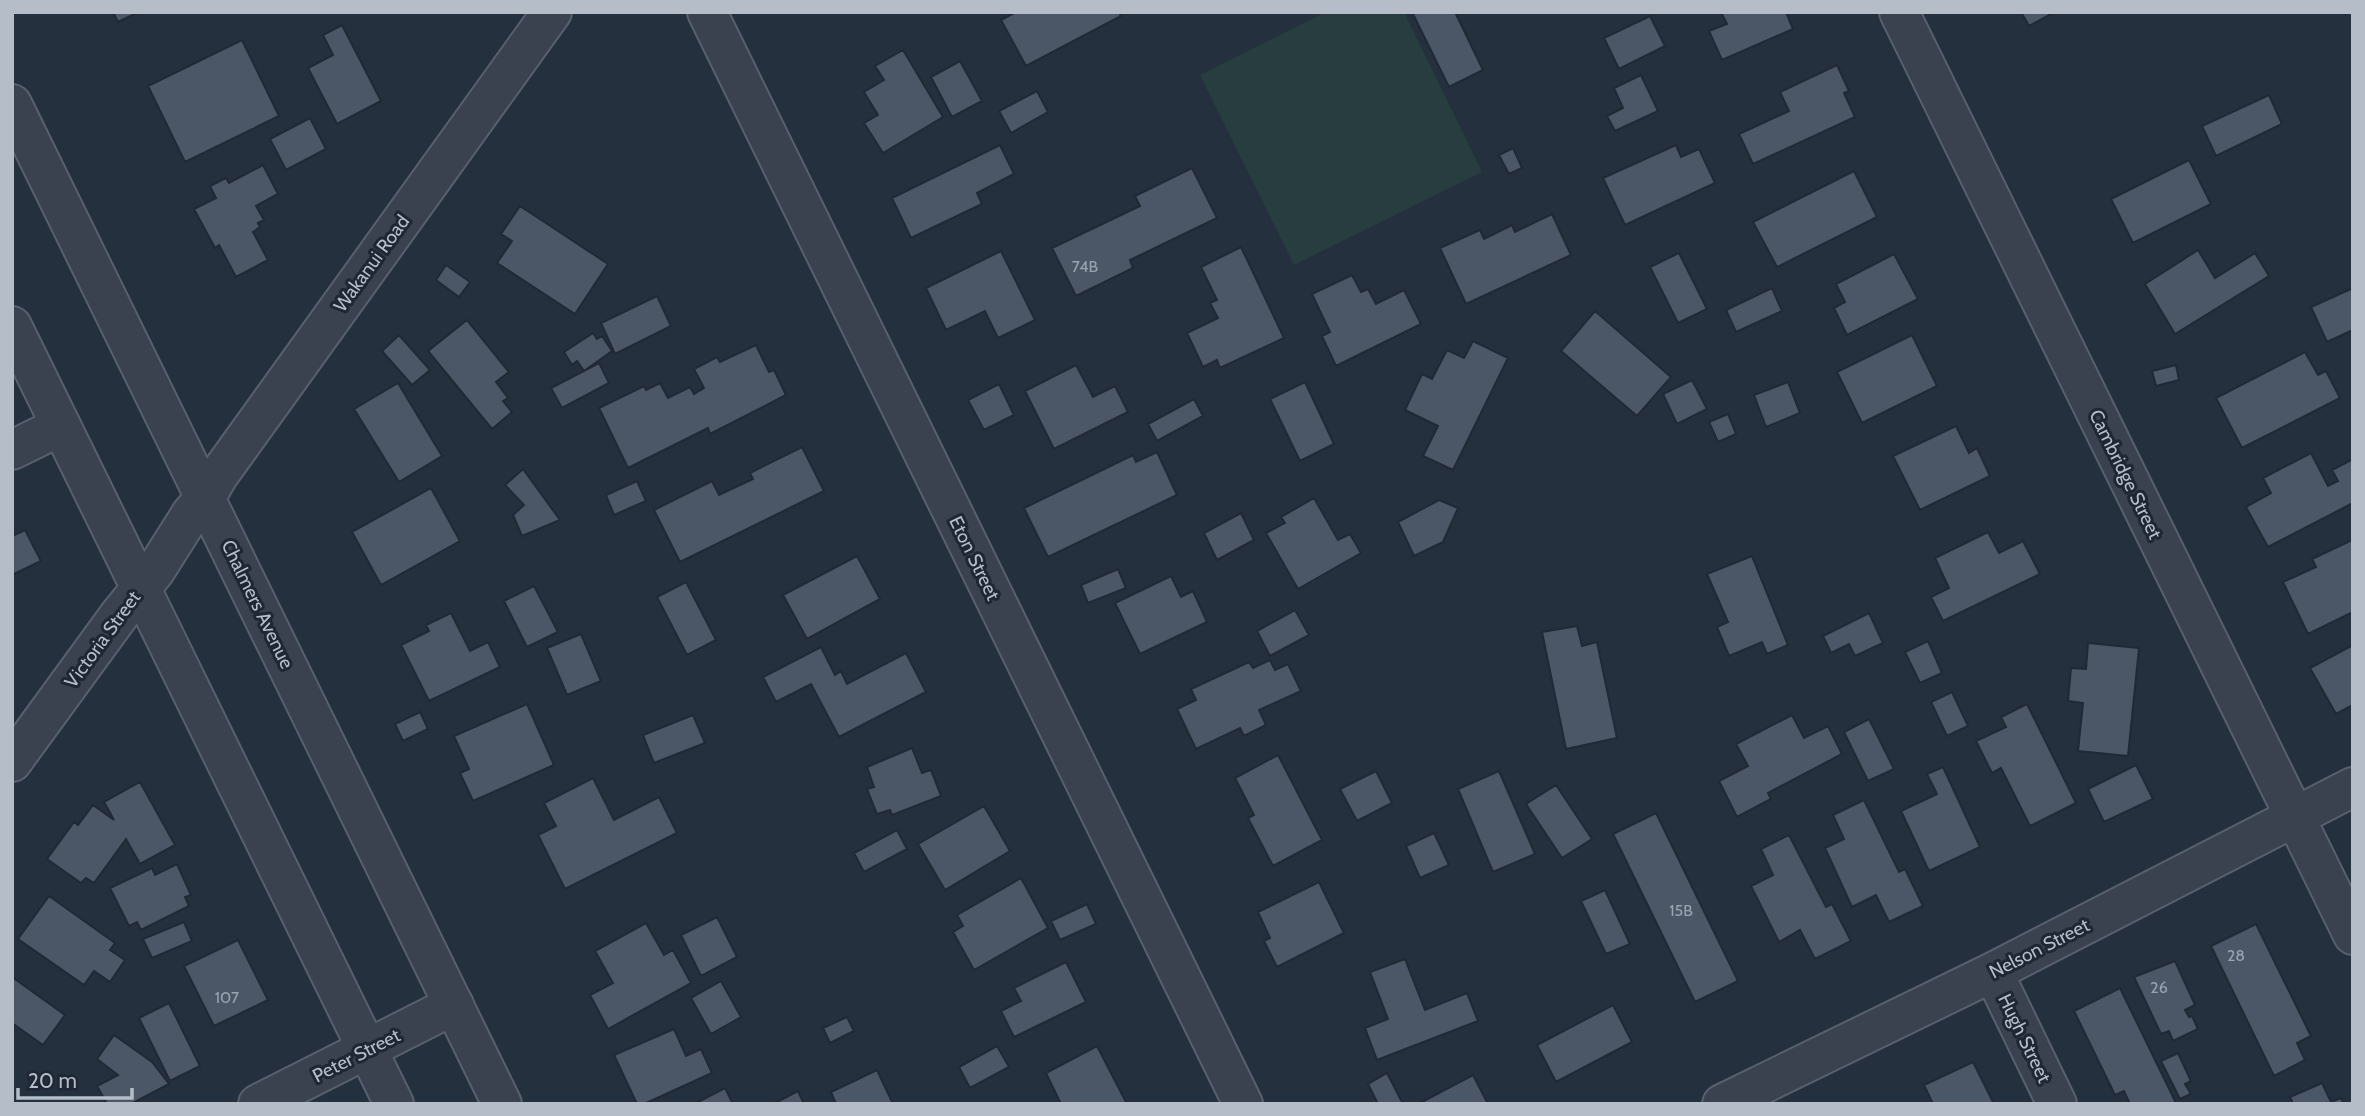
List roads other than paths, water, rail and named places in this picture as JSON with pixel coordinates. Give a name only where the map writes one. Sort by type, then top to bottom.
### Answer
[{"type":"street","name":"Wakanui Road","points":[[198,506],[552,12]]},
{"type":"street","name":"Eton Street","points":[[707,12],[1243,1104]]},
{"type":"street","name":"Cambridge Street","points":[[1899,12],[2353,935]]},
{"type":"street","name":"Chalmers Avenue","points":[[12,104],[198,506],[454,1004],[502,1104]]},
{"type":"street","points":[[12,326],[394,1104]]},
{"type":"street","points":[[12,450],[61,426]]},
{"type":"street","name":"Victoria Street","points":[[12,762],[140,587],[155,571],[198,506]]},
{"type":"street","name":"Nelson Street","points":[[1722,1104],[1993,972],[2353,787]]},
{"type":"street","name":"Hugh Street","points":[[1993,972],[2057,1104]]},
{"type":"street","name":"Peter Street","points":[[258,1104],[454,1004]]}]
